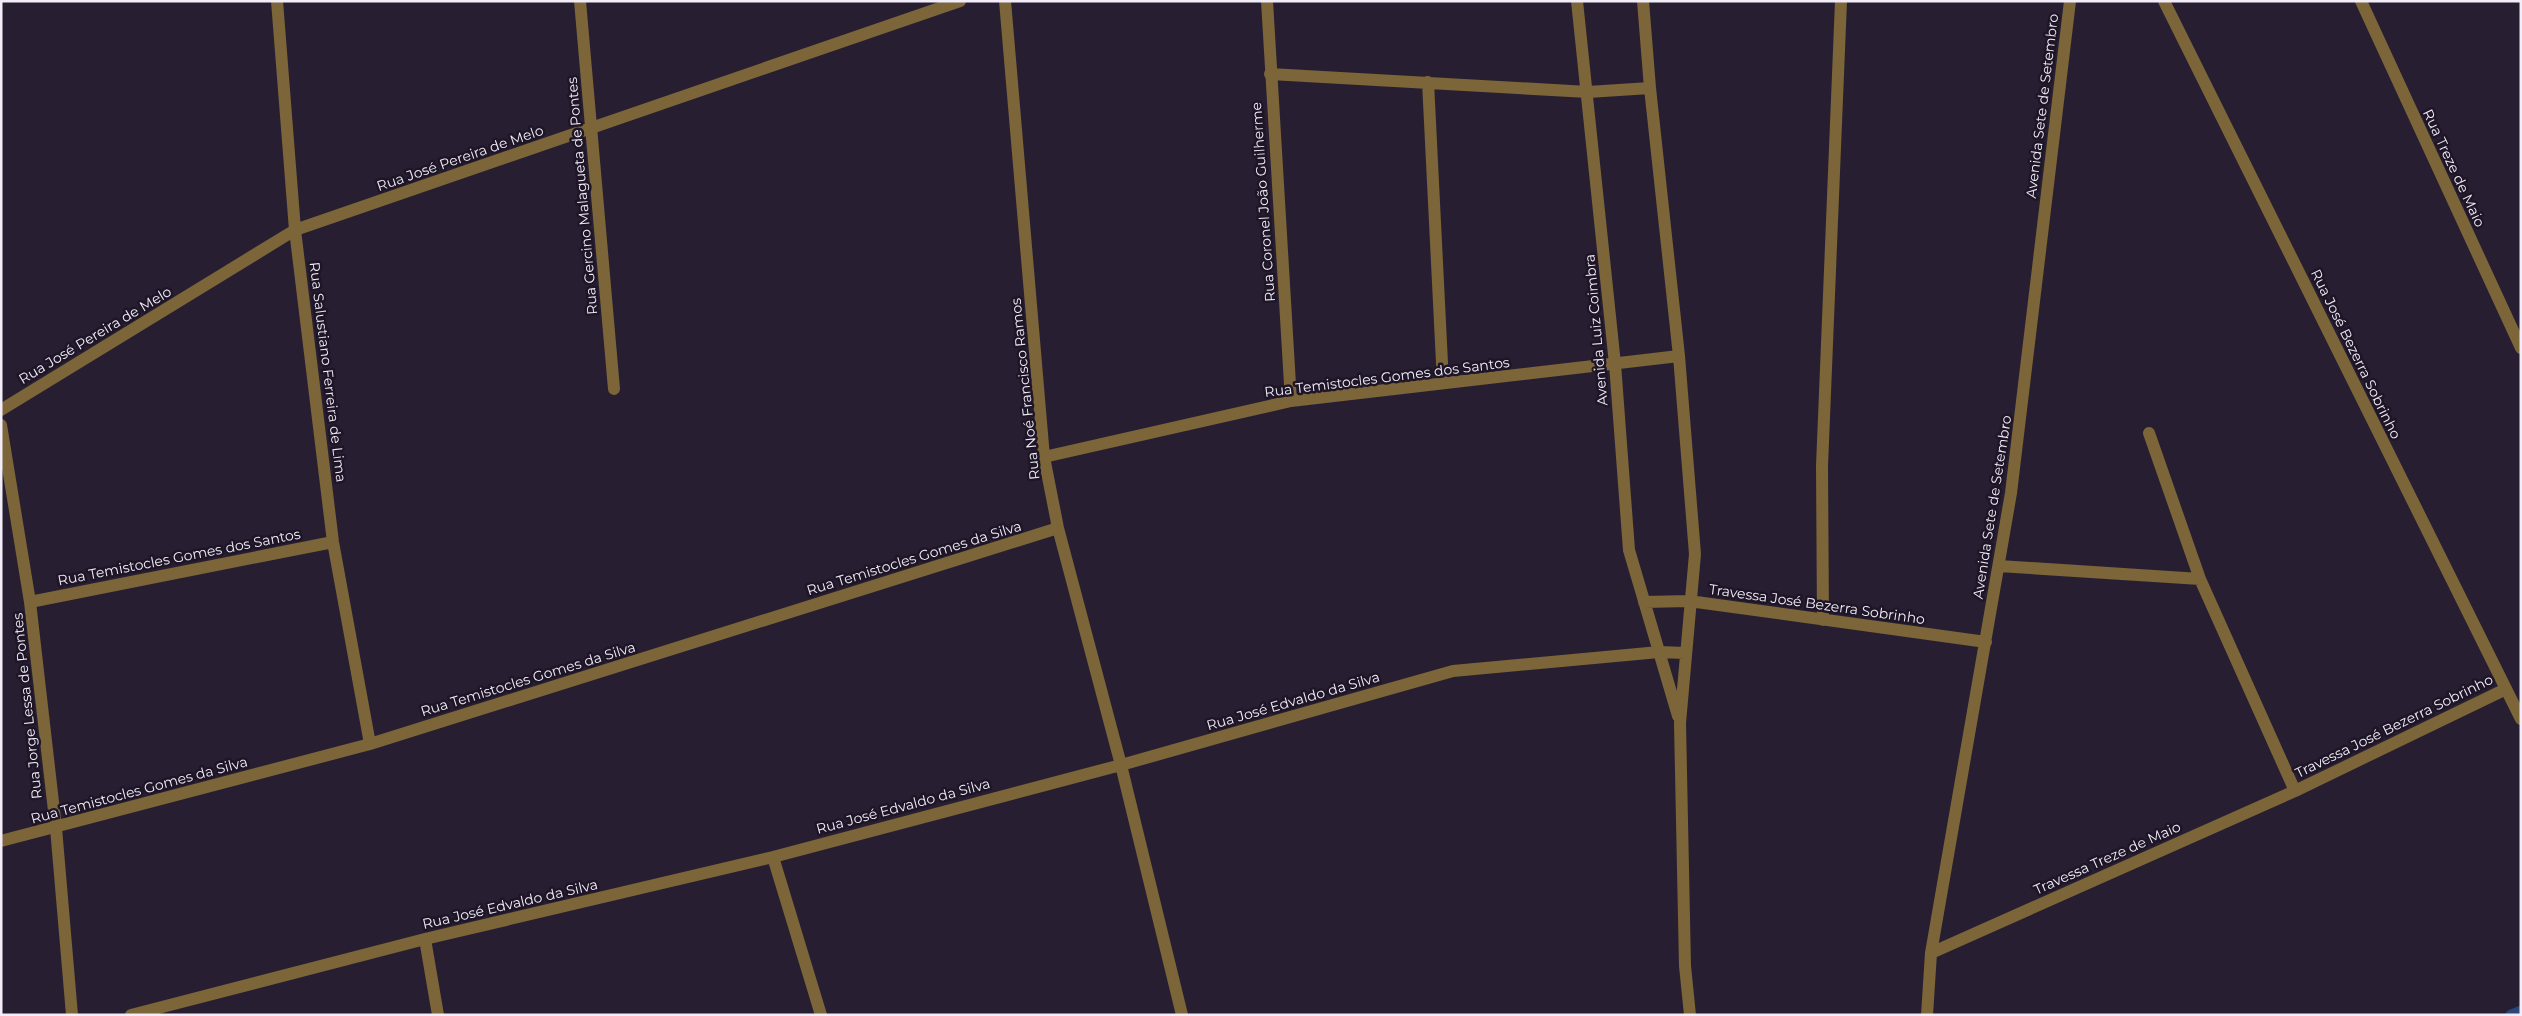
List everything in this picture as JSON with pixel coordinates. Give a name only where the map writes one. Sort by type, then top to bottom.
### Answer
[{"type":"street","name":"Rua Salustiano Ferreira de Lima","points":[[277,1],[295,230],[334,542],[370,744]]},
{"type":"street","name":"Rua Gercino Malagueta de Pontes","points":[[580,1],[614,388]]},
{"type":"street","name":"Rua José Pereira de Melo","points":[[1,410],[295,230],[960,1]]},
{"type":"street","name":"Rua Noé Francisco Ramos","points":[[1005,1],[1044,457],[1058,528],[1121,765],[1182,1015]]},
{"type":"street","name":"Rua Coronel João Guilherme","points":[[1267,1],[1291,401]]},
{"type":"street","name":"Avenida Luiz Coimbra","points":[[1577,1],[1615,364],[1628,550],[1680,723]]},
{"type":"street","points":[[1643,1],[1650,88],[1679,356],[1695,554],[1689,602],[1680,723],[1685,966],[1690,1015]]},
{"type":"street","points":[[1823,620],[1822,466],[1841,1]]},
{"type":"street","name":"Avenida Sete de Setembro","points":[[1927,1015],[1931,953],[2012,493],[2070,1]]},
{"type":"street","name":"Rua José Bezerra Sobrinho","points":[[2164,1],[2521,719]]},
{"type":"street","name":"Rua Treze de Maio","points":[[2361,1],[2521,348]]},
{"type":"street","points":[[1270,74],[1588,92],[1650,88]]},
{"type":"street","points":[[1428,82],[1443,383]]},
{"type":"street","name":"Rua Temistocles Gomes dos Santos","points":[[1044,457],[1291,401],[1679,356]]},
{"type":"street","name":"Rua Jorge Lessa de Pontes","points":[[1,425],[30,602],[56,828],[72,1015]]},
{"type":"street","points":[[2148,433],[2200,579],[2295,791]]},
{"type":"street","name":"Rua Temistocles Gomes da Silva","points":[[1,841],[370,744],[1058,528]]},
{"type":"street","name":"Rua Temistocles Gomes dos Santos","points":[[30,602],[334,542]]},
{"type":"street","points":[[1999,566],[2200,579]]},
{"type":"street","name":"Travessa José Bezerra Sobrinho","points":[[1644,602],[1689,602],[1986,642]]},
{"type":"street","name":"Rua José Edvaldo da Silva","points":[[131,1015],[426,939],[773,857],[1121,765],[1453,671],[1659,652],[1685,653]]},
{"type":"street","name":"Travessa José Bezerra Sobrinho","points":[[2295,791],[2506,689]]},
{"type":"street","name":"Travessa Treze de Maio","points":[[1931,953],[2295,791]]},
{"type":"street","points":[[773,857],[821,1015]]},
{"type":"street","points":[[426,939],[438,1015]]},
{"type":"waterway","points":[[2511,1015],[2521,1011]]}]
